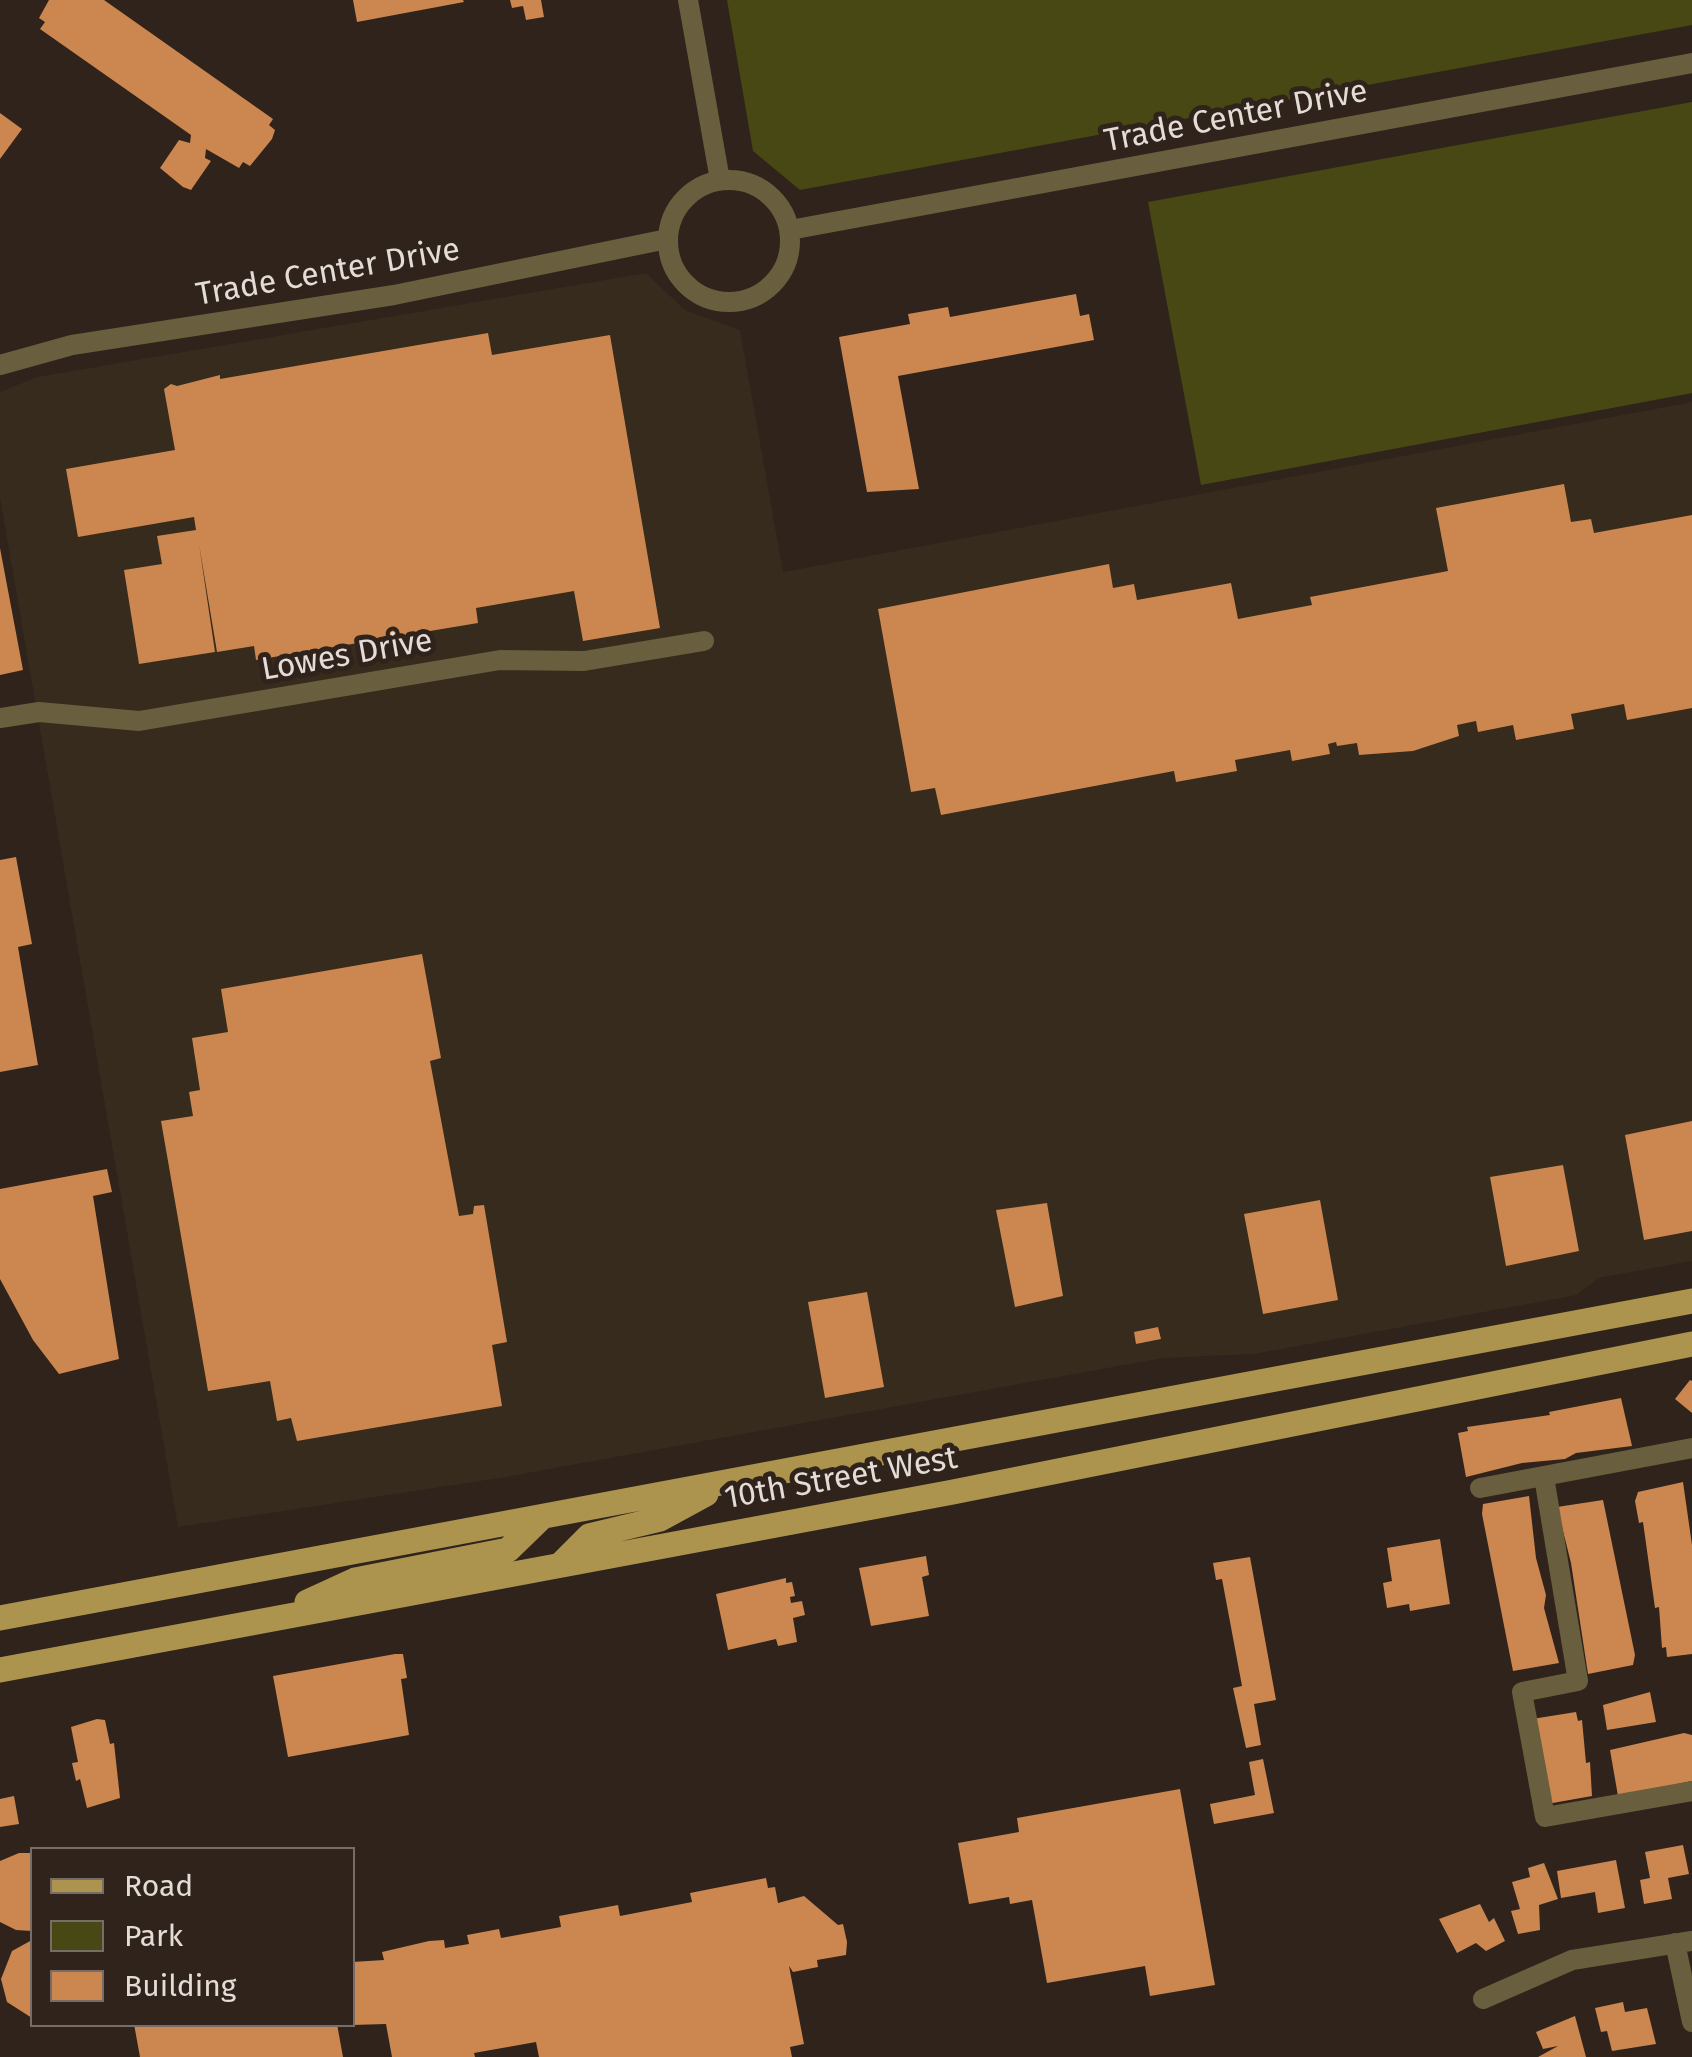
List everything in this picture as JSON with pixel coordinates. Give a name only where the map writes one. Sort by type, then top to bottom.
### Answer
[{"type":"main road","name":"10th Street West","points":[[0,1618],[1692,1301]]},
{"type":"main road","name":"10th Street West","points":[[0,1670],[971,1488],[1692,1344]]},
{"type":"main road","points":[[559,1565],[589,1536],[660,1519],[728,1482]]},
{"type":"main road","points":[[270,1619],[355,1580],[508,1550],[542,1518]]},
{"type":"street","points":[[688,0],[720,180]]},
{"type":"street","name":"Trade Center Drive","points":[[790,230],[1692,63]]},
{"type":"street","points":[[720,180],[750,183],[769,194],[783,210],[790,230],[790,251],[783,271],[770,288],[752,299],[730,303],[694,292],[679,278],[668,239],[672,218],[683,200],[700,186],[720,180]]},
{"type":"street","name":"Trade Center Drive","points":[[0,366],[57,348],[394,295],[668,239]]},
{"type":"street","name":"Lowes Drive","points":[[0,718],[38,712],[138,721],[500,660],[584,661],[704,641]]},
{"type":"street","points":[[1480,1488],[1692,1448]]},
{"type":"street","points":[[1544,1477],[1578,1681],[1522,1692],[1546,1817],[1692,1790]]},
{"type":"street","points":[[1484,1998],[1572,1960],[1684,1942],[1692,2022]]},
{"type":"shaded area","points":[[646,273],[685,310],[740,330],[783,572],[1692,402],[1692,1261],[1598,1278],[1577,1295],[1254,1354],[1163,1358],[500,1478],[178,1527],[0,498],[0,392],[37,377]]},
{"type":"green space","points":[[727,0],[1692,0],[1692,25],[800,190],[753,151]]},
{"type":"green space","points":[[1692,102],[1692,393],[1201,485],[1148,202]]},
{"type":"building","points":[[49,0],[104,0],[273,119],[269,125],[275,130],[272,139],[250,166],[243,162],[239,168],[206,149],[205,158],[211,161],[191,190],[183,187],[160,168],[179,140],[190,143],[191,135],[40,29],[45,22],[39,18]]},
{"type":"building","points":[[353,0],[463,0],[464,2],[357,22]]},
{"type":"building","points":[[510,0],[541,0],[544,17],[526,20],[523,6],[512,8]]},
{"type":"building","points":[[0,113],[22,129],[0,159]]},
{"type":"building","points":[[1076,294],[1080,316],[1089,314],[1094,340],[898,376],[919,489],[867,492],[839,337],[910,324],[908,314],[948,307],[950,317]]},
{"type":"building","points":[[488,333],[492,355],[610,335],[660,628],[583,641],[574,591],[476,608],[478,623],[256,660],[254,646],[217,652],[199,544],[215,652],[139,664],[124,570],[162,564],[157,536],[196,530],[194,517],[78,537],[66,469],[175,450],[164,389],[171,384]]},
{"type":"building","points":[[1564,484],[1571,522],[1591,519],[1594,533],[1692,515],[1692,708],[1627,720],[1624,704],[1571,714],[1574,729],[1516,740],[1513,725],[1478,732],[1476,721],[1457,725],[1459,736],[1413,751],[1359,755],[1357,743],[1337,746],[1336,742],[1328,744],[1330,754],[1292,761],[1290,750],[1235,760],[1237,771],[1176,782],[1174,771],[941,815],[935,788],[911,792],[878,609],[1109,564],[1113,588],[1134,584],[1137,600],[1231,583],[1238,619],[1312,605],[1310,597],[1448,571],[1436,508]]},
{"type":"building","points":[[0,548],[23,670],[0,675]]},
{"type":"building","points":[[16,857],[32,944],[18,947],[38,1065],[0,1072],[0,860]]},
{"type":"building","points":[[422,954],[441,1058],[430,1061],[459,1216],[473,1214],[474,1206],[484,1205],[507,1342],[492,1345],[502,1406],[297,1441],[291,1418],[277,1421],[270,1381],[208,1391],[161,1121],[193,1116],[189,1092],[200,1090],[192,1038],[228,1032],[221,989]]},
{"type":"building","points":[[1692,1121],[1692,1231],[1644,1240],[1625,1135]]},
{"type":"building","points":[[1563,1165],[1579,1251],[1506,1266],[1490,1177]]},
{"type":"building","points":[[107,1169],[112,1192],[93,1196],[119,1359],[59,1374],[33,1340],[0,1279],[0,1189]]},
{"type":"building","points":[[1320,1200],[1338,1300],[1263,1314],[1244,1214]]},
{"type":"building","points":[[1047,1203],[1063,1296],[1015,1307],[996,1210]]},
{"type":"building","points":[[867,1292],[884,1387],[825,1398],[808,1302]]},
{"type":"building","points":[[1158,1327],[1161,1339],[1136,1344],[1134,1332]]},
{"type":"building","points":[[1692,1381],[1692,1413],[1675,1399]]},
{"type":"building","points":[[1621,1398],[1632,1446],[1522,1463],[1466,1477],[1458,1433],[1468,1431],[1467,1427],[1550,1415],[1549,1412]]},
{"type":"building","points":[[1683,1482],[1692,1545],[1692,1654],[1667,1657],[1666,1647],[1662,1648],[1659,1607],[1655,1608],[1643,1522],[1639,1523],[1635,1501],[1638,1492]]},
{"type":"building","points":[[1529,1496],[1536,1558],[1546,1595],[1544,1608],[1559,1663],[1513,1671],[1482,1514],[1483,1504]]},
{"type":"building","points":[[1603,1500],[1635,1655],[1633,1665],[1588,1674],[1571,1563],[1557,1507]]},
{"type":"building","points":[[1440,1539],[1450,1604],[1410,1611],[1409,1604],[1387,1608],[1383,1583],[1392,1581],[1387,1548]]},
{"type":"building","points":[[926,1556],[929,1575],[922,1577],[929,1616],[871,1626],[859,1568]]},
{"type":"building","points":[[1250,1557],[1276,1700],[1254,1704],[1261,1745],[1246,1748],[1233,1688],[1242,1686],[1222,1579],[1216,1580],[1213,1563]]},
{"type":"building","points":[[786,1578],[786,1583],[792,1582],[795,1596],[790,1597],[791,1603],[802,1601],[805,1615],[793,1618],[797,1642],[778,1646],[776,1639],[728,1650],[716,1594]]},
{"type":"building","points":[[403,1654],[407,1678],[401,1679],[409,1735],[288,1757],[273,1676]]},
{"type":"building","points":[[1650,1692],[1656,1722],[1607,1730],[1603,1705]]},
{"type":"building","points":[[1576,1712],[1578,1721],[1582,1720],[1586,1763],[1590,1762],[1592,1796],[1547,1804],[1532,1719]]},
{"type":"building","points":[[105,1720],[110,1744],[114,1743],[120,1798],[87,1808],[72,1763],[78,1762],[71,1727]]},
{"type":"building","points":[[1684,1733],[1692,1735],[1692,1781],[1618,1796],[1610,1750]]},
{"type":"building","points":[[1263,1759],[1274,1813],[1214,1824],[1210,1804],[1255,1795],[1249,1762]]},
{"type":"building","points":[[1180,1789],[1215,1985],[1150,1996],[1145,1966],[1047,1983],[1032,1900],[1010,1904],[1009,1897],[969,1904],[958,1843],[1019,1832],[1017,1818]]},
{"type":"building","points":[[14,1796],[19,1824],[0,1827],[0,1799]]},
{"type":"building","points":[[1683,1845],[1689,1874],[1668,1878],[1672,1899],[1644,1904],[1640,1880],[1650,1878],[1645,1852]]},
{"type":"building","points":[[30,1853],[30,1931],[16,1930],[0,1922],[0,1861]]},
{"type":"building","points":[[1616,1860],[1625,1908],[1598,1913],[1595,1892],[1561,1898],[1557,1871]]},
{"type":"building","points":[[1544,1863],[1558,1899],[1539,1905],[1540,1930],[1518,1934],[1511,1911],[1520,1909],[1512,1882],[1530,1877],[1528,1868]]},
{"type":"building","points":[[766,1878],[768,1888],[775,1887],[778,1903],[804,1896],[838,1925],[843,1924],[846,1955],[817,1960],[818,1967],[793,1972],[789,1966],[804,2044],[790,2047],[792,2057],[539,2057],[536,2042],[474,2053],[475,2057],[392,2057],[386,2024],[355,2025],[355,1962],[384,1960],[382,1952],[429,1941],[444,1940],[445,1948],[469,1944],[467,1935],[499,1929],[501,1938],[561,1927],[559,1916],[618,1905],[620,1916],[692,1902],[690,1893]]},
{"type":"building","points":[[1480,1904],[1489,1922],[1494,1918],[1505,1941],[1486,1951],[1476,1943],[1457,1953],[1439,1919]]},
{"type":"building","points":[[30,1941],[30,2017],[7,2002],[1,1979],[12,1951]]},
{"type":"building","points":[[1623,2002],[1625,2012],[1647,2008],[1656,2044],[1612,2051],[1607,2031],[1601,2032],[1595,2008]]},
{"type":"building","points":[[1575,2016],[1586,2057],[1538,2057],[1558,2046],[1543,2049],[1536,2032]]},
{"type":"building","points":[[135,2027],[338,2027],[343,2057],[140,2057]]}]
